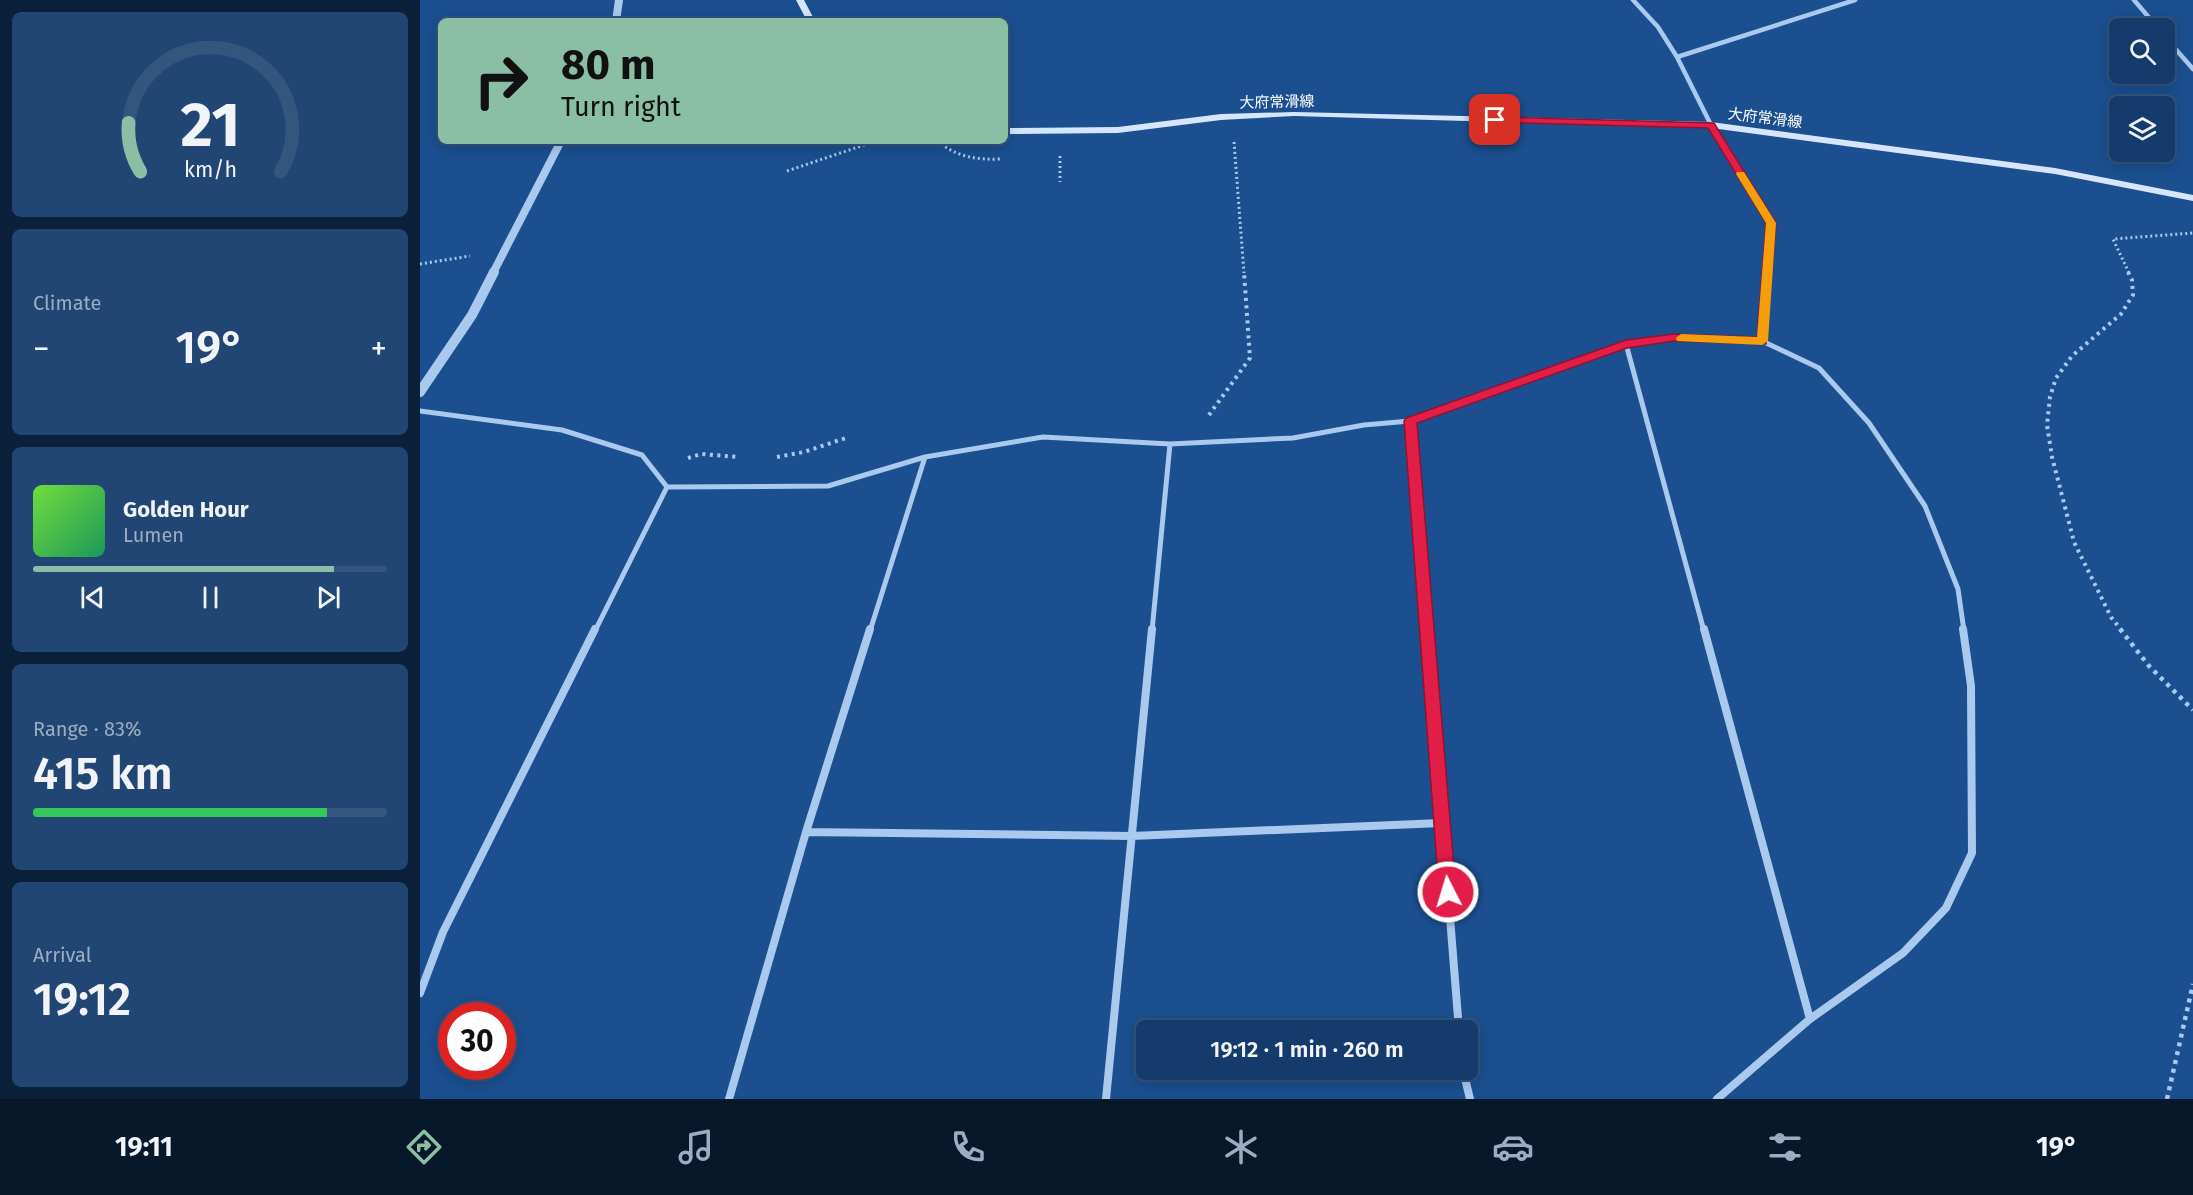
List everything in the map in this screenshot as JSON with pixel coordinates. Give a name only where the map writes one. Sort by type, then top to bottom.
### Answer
[{"type":"main road","points":[[800,0],[810,18]]},
{"type":"main road","name":"大府常滑線","points":[[1008,131],[1118,130],[1233,117],[1294,114],[1711,125],[2055,171],[2193,198]]},
{"type":"street","points":[[616,18],[619,0]]},
{"type":"street","points":[[1633,0],[1658,27],[1677,57],[1711,125],[1771,223],[1762,341]]},
{"type":"street","points":[[1677,57],[1855,0]]},
{"type":"street","points":[[2134,0],[2149,18]]},
{"type":"street","points":[[2175,49],[2193,69]]},
{"type":"street","points":[[420,392],[472,315],[560,144]]},
{"type":"street","points":[[667,487],[828,486],[925,457],[1043,437],[1170,444],[1293,438],[1364,425],[1410,421],[1626,344],[1674,338],[1762,341],[1819,368],[1869,423],[1925,506],[1958,589],[1971,686],[1972,853],[1946,908],[1903,953],[1810,1019],[1717,1099]]},
{"type":"street","points":[[1626,344],[1810,1019]]},
{"type":"street","points":[[420,411],[562,430],[642,455],[667,487]]},
{"type":"street","points":[[1410,421],[1459,1020]]},
{"type":"street","points":[[1106,1099],[1170,444]]},
{"type":"street","points":[[729,1099],[806,832],[925,457]]},
{"type":"street","points":[[420,993],[443,932],[667,487]]},
{"type":"street","points":[[806,832],[1132,836],[1442,823]]},
{"type":"street","points":[[1465,1080],[1470,1099]]},
{"type":"path","points":[[1200,442],[1199,430],[1250,358],[1233,117]]},
{"type":"path","points":[[787,171],[867,144]]},
{"type":"path","points":[[2193,233],[2113,239],[2132,280],[2133,295],[2121,314],[2072,356],[2056,378],[2050,398],[2047,425],[2062,502],[2074,542],[2111,617],[2149,666],[2193,710]]},
{"type":"path","points":[[420,264],[469,256],[504,255]]},
{"type":"path","points":[[772,458],[804,452],[849,437]]},
{"type":"path","points":[[652,468],[701,454],[740,457]]},
{"type":"path","points":[[2167,1099],[2193,984]]},
{"type":"slow traffic","points":[[1681,338],[1729,342],[1762,341],[1771,223],[1741,174]]},
{"type":"route","points":[[1448,892],[1410,421],[1626,344],[1674,338],[1729,342],[1762,341],[1771,223],[1711,125],[1495,120]]}]
